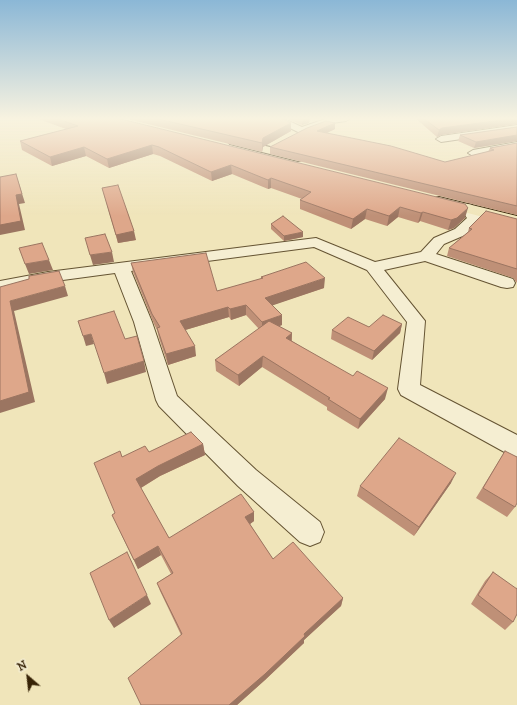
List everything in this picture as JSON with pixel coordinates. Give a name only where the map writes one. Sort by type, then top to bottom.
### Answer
[{"type":"highway","points":[[255,151],[307,164],[271,151]]},
{"type":"highway","points":[[517,211],[431,194],[467,208],[517,221]]},
{"type":"street","points":[[473,153],[485,151]]},
{"type":"street","points":[[426,256],[440,241],[460,232],[475,219],[467,208]]},
{"type":"street","points":[[0,286],[48,277],[316,242],[373,266],[416,321],[409,389],[517,447]]},
{"type":"street","points":[[373,266],[426,256],[507,283]]},
{"type":"street","points":[[121,267],[143,322],[167,400],[247,478],[310,532]]},
{"type":"building","points":[[39,151],[71,151],[50,157]]},
{"type":"building","points":[[91,151],[133,151],[107,159]]},
{"type":"building","points":[[167,151],[250,151],[465,204],[468,208],[457,218],[451,220],[400,207],[389,216],[367,209],[353,219],[300,200],[311,192],[271,178],[268,180],[231,165],[211,172]]},
{"type":"building","points":[[286,151],[408,151],[445,162],[490,151],[517,151],[517,206]]},
{"type":"building","points":[[16,174],[22,194],[16,195],[21,221],[0,225],[0,177]]},
{"type":"building","points":[[118,185],[134,231],[116,235],[102,188]]},
{"type":"building","points":[[486,211],[517,219],[517,269],[449,248],[472,229],[469,228]]},
{"type":"building","points":[[283,216],[303,232],[284,236],[271,224]]},
{"type":"building","points":[[105,234],[112,252],[90,255],[85,238]]},
{"type":"building","points":[[42,243],[49,260],[25,264],[19,248]]},
{"type":"building","points":[[206,253],[217,291],[263,278],[261,277],[306,262],[325,278],[265,298],[282,315],[262,322],[246,305],[230,309],[228,307],[180,321],[195,346],[166,354],[157,328],[160,327],[152,314],[131,263]]},
{"type":"building","points":[[59,271],[65,286],[10,301],[29,392],[0,401],[0,287],[29,279],[29,276]]},
{"type":"building","points":[[114,311],[125,339],[137,336],[144,361],[104,373],[91,334],[83,336],[78,321]]},
{"type":"building","points":[[383,315],[402,324],[374,351],[332,330],[348,317],[369,327]]},
{"type":"building","points":[[269,321],[292,333],[286,338],[353,376],[357,371],[388,388],[360,419],[328,399],[330,398],[263,356],[238,375],[215,360]]},
{"type":"building","points":[[191,432],[203,444],[158,466],[136,479],[169,538],[241,494],[254,512],[245,517],[273,559],[293,542],[343,598],[304,634],[305,636],[265,674],[229,705],[141,705],[128,678],[182,634],[157,583],[173,573],[158,546],[134,560],[112,515],[115,513],[94,463],[120,451],[122,457],[145,446],[149,452]]},
{"type":"building","points":[[399,438],[456,473],[419,527],[360,486]]},
{"type":"building","points":[[505,451],[517,457],[517,503],[515,507],[483,488]]},
{"type":"building","points":[[127,552],[147,595],[109,620],[90,573]]},
{"type":"building","points":[[493,572],[517,589],[517,614],[513,622],[478,595]]}]
